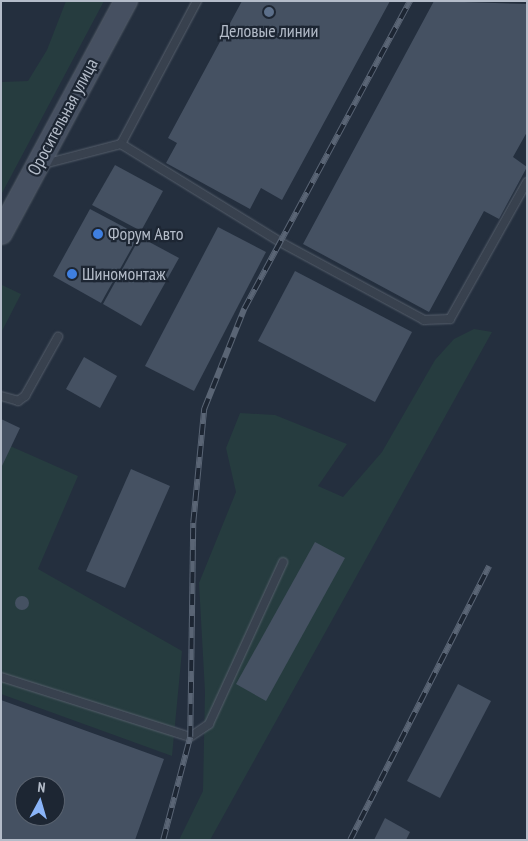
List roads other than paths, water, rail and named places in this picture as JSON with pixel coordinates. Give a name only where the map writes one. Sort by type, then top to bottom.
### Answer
[{"type":"main road","name":"Оросительная улица","points":[[1,233],[126,1]]},
{"type":"lane","points":[[121,144],[197,1]]},
{"type":"lane","points":[[38,166],[121,144],[280,242],[424,320],[450,319],[527,182]]},
{"type":"lane","points":[[1,396],[18,401],[25,396],[58,337]]},
{"type":"lane","points":[[1,677],[190,737],[209,724],[283,562]]},
{"type":"railway","points":[[163,840],[190,737],[193,523],[204,409],[244,309],[410,1]]},
{"type":"railway","points":[[350,840],[489,566]]},
{"type":"place","name":"Деловые линии","points":[[269,12]]},
{"type":"place","name":"Форум Авто","points":[[98,234]]},
{"type":"place","name":"Шиномонтаж","points":[[72,274]]}]
